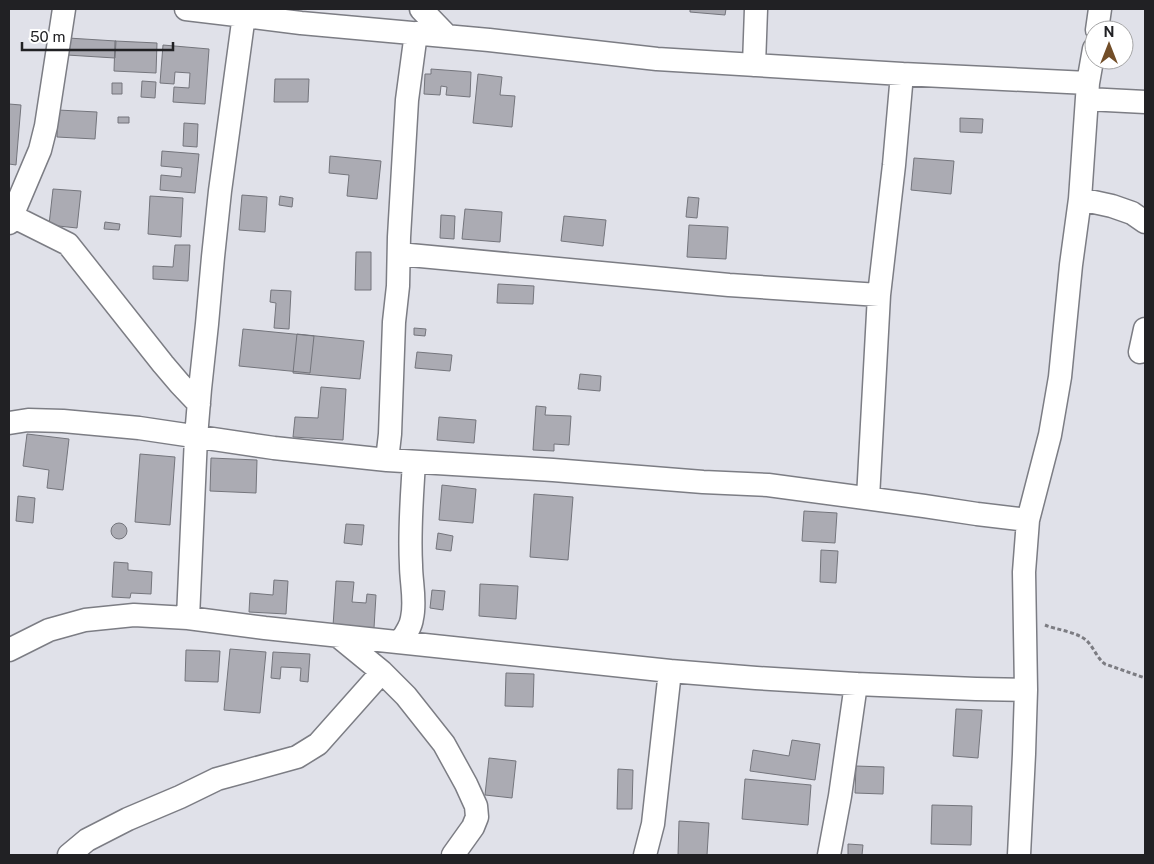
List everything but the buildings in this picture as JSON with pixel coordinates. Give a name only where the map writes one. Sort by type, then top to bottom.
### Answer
[{"type":"street","points":[[64,9],[46,126],[40,150],[10,219],[68,244],[152,350],[199,404]]},
{"type":"street","points":[[186,9],[386,32],[447,36],[657,59],[902,74],[1087,91],[1145,102]]},
{"type":"street","points":[[421,9],[447,36]]},
{"type":"street","points":[[754,65],[756,9]]},
{"type":"street","points":[[188,618],[199,404],[217,219],[244,15]]},
{"type":"street","points":[[388,460],[407,100],[416,33]]},
{"type":"street","points":[[1019,855],[1026,690],[1024,572],[1028,520],[1050,436],[1060,377],[1080,199],[1087,91],[1090,70]]},
{"type":"street","points":[[868,498],[879,295],[902,74]]},
{"type":"street","points":[[1080,199],[1112,206],[1132,213],[1145,222]]},
{"type":"street","points":[[399,254],[729,285],[879,295]]},
{"type":"street","points":[[1140,352],[1145,329]]},
{"type":"street","points":[[9,423],[28,420],[63,421],[139,428],[274,448],[388,460],[768,485],[1028,520]]},
{"type":"street","points":[[400,642],[408,630],[412,619],[410,527],[414,462]]},
{"type":"street","points":[[9,650],[49,630],[85,620],[134,615],[188,618],[264,628],[670,671],[856,684],[976,690],[1026,690]]},
{"type":"street","points":[[338,636],[382,672],[406,696],[444,744],[466,784],[476,806],[477,817],[473,827],[453,855]]},
{"type":"street","points":[[645,855],[653,824],[670,671]]},
{"type":"street","points":[[69,855],[88,840],[128,819],[218,780],[297,757],[318,744],[382,672]]},
{"type":"street","points":[[829,855],[840,796],[856,684]]},
{"type":"path","points":[[1025,616],[1049,627],[1082,638],[1102,662],[1145,678]]}]
